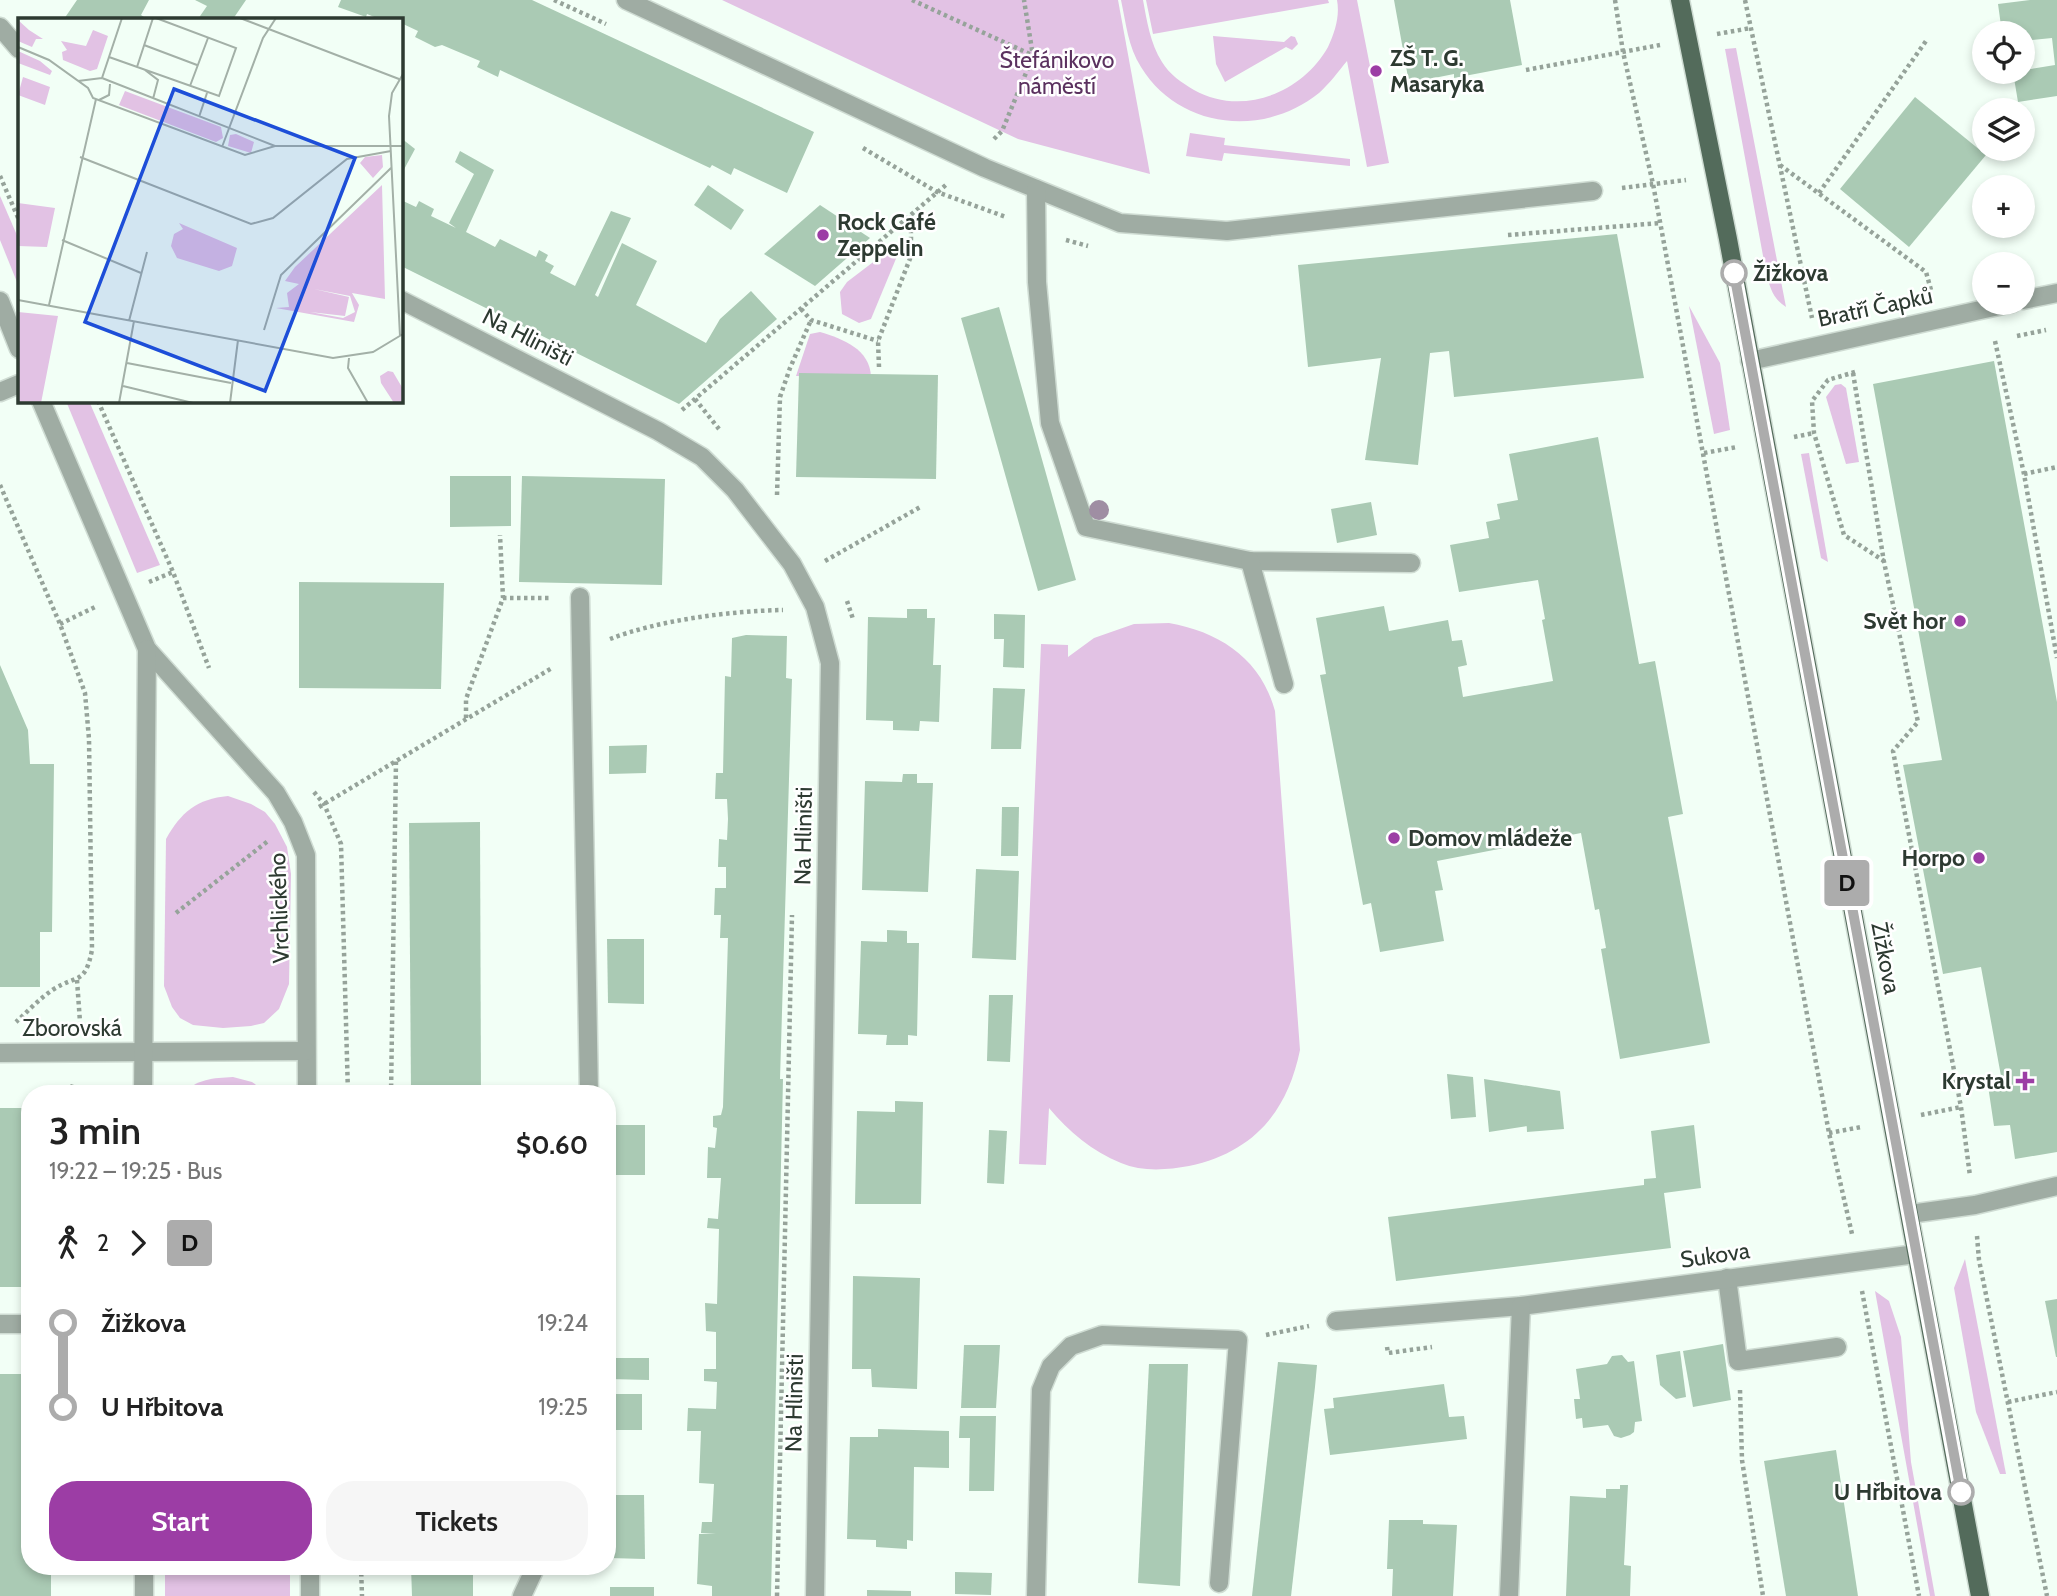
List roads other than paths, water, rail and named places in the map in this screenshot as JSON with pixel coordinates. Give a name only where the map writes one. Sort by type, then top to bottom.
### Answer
[{"type":"main road","name":"Žižkova","points":[[1680,0],[1750,361],[1980,1596]]},
{"type":"street","points":[[626,0],[972,162],[1120,223],[1227,231],[1593,191]]},
{"type":"street","points":[[0,27],[18,48]]},
{"type":"street","points":[[1036,189],[1037,282],[1050,424],[1086,527],[1250,561],[1411,563]]},
{"type":"street","points":[[2035,298],[2057,293]]},
{"type":"street","points":[[0,301],[18,346]]},
{"type":"street","name":"Na Hliništi","points":[[402,301],[658,431],[702,457],[735,490],[792,564],[815,607],[830,663],[815,1596]]},
{"type":"street","name":"Bratří Čapků","points":[[1750,361],[1972,312]]},
{"type":"street","points":[[0,392],[18,384]]},
{"type":"street","name":"Vrchlického","points":[[41,402],[148,649],[276,793],[293,822],[306,855],[307,1085]]},
{"type":"street","points":[[1250,561],[1284,684]]},
{"type":"street","points":[[580,597],[589,1085]]},
{"type":"street","name":"Vrchlického","points":[[143,1085],[148,649]]},
{"type":"street","name":"Zborovská","points":[[0,1053],[306,1051]]},
{"type":"street","points":[[1910,1214],[1975,1205],[2057,1186]]},
{"type":"street","name":"Sukova","points":[[1336,1321],[1521,1306],[1916,1254]]},
{"type":"street","points":[[1727,1278],[1738,1361],[1837,1347]]},
{"type":"street","points":[[1509,1596],[1521,1306]]},
{"type":"street","points":[[0,1324],[21,1324]]},
{"type":"street","points":[[1036,1596],[1041,1390],[1051,1366],[1071,1346],[1102,1335],[1238,1340],[1219,1583]]},
{"type":"street","points":[[144,1575],[144,1596]]},
{"type":"street","points":[[310,1575],[310,1596]]},
{"type":"street","points":[[522,1596],[532,1575]]},
{"type":"place","name":"ZŠ T. G. Masaryka","points":[[1376,71]]},
{"type":"place","name":"Rock Café Zeppelin","points":[[823,235]]},
{"type":"place","name":"Žižkova","points":[[1734,273]]},
{"type":"place","name":"Svět hor","points":[[1960,621]]},
{"type":"place","name":"Domov mládeže","points":[[1394,838]]},
{"type":"place","name":"Horpo","points":[[1979,858]]},
{"type":"place","name":"Krystal","points":[[2025,1081]]},
{"type":"place","name":"U Hřbitova","points":[[1961,1492]]},
{"type":"park label","name":"Štefánikovo náměstí","points":[[1057,73]]}]
